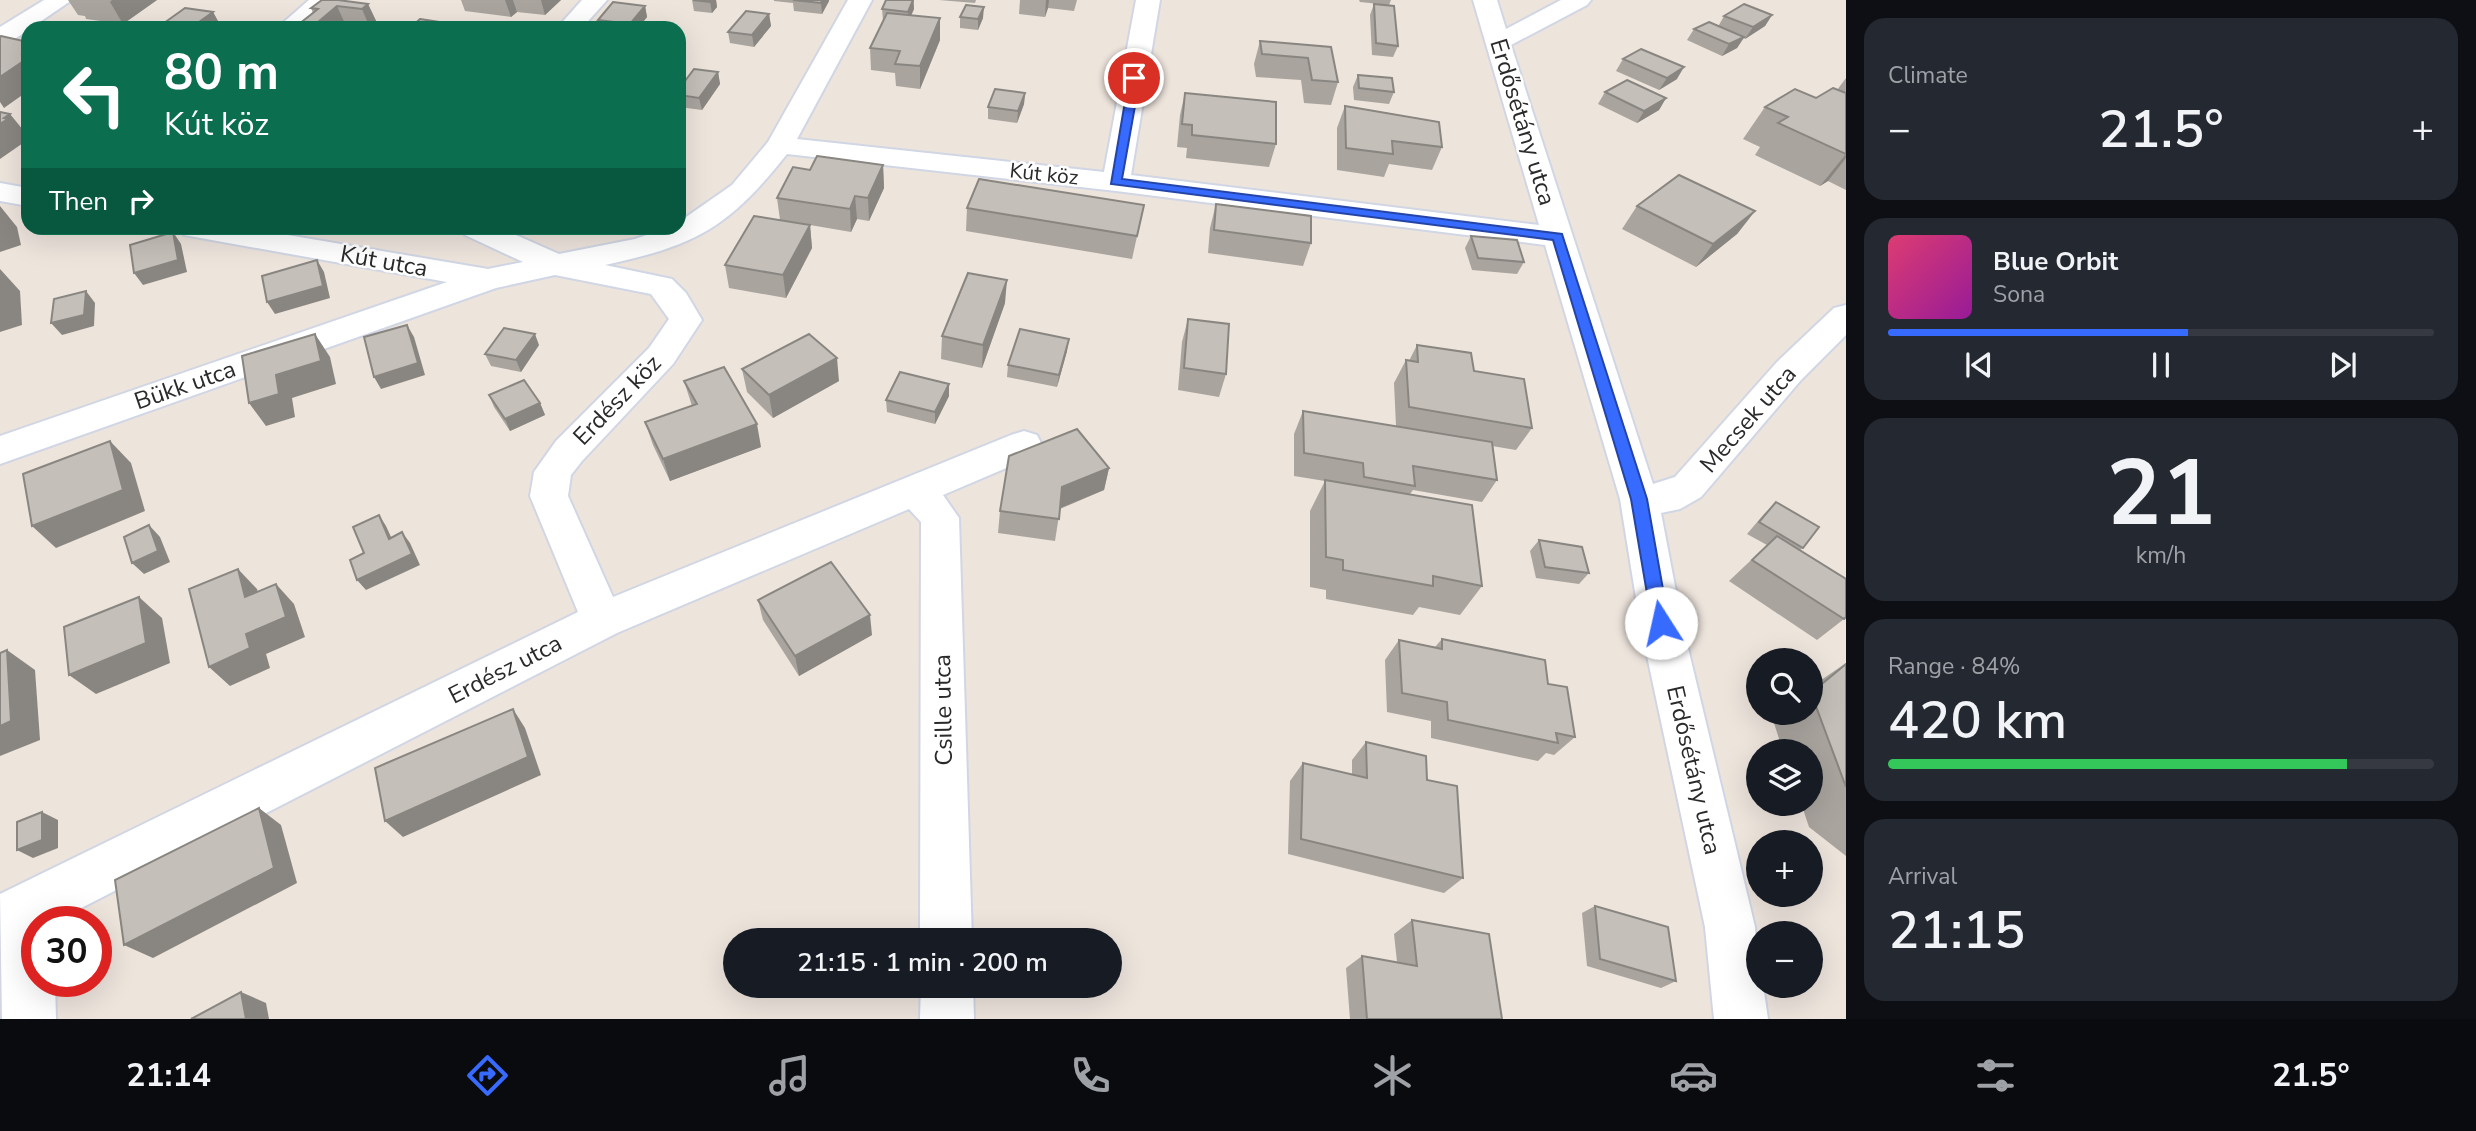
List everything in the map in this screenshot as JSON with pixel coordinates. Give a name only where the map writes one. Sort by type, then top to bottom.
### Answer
[{"type":"street","points":[[27,21],[60,0]]},
{"type":"street","points":[[298,21],[324,0]]},
{"type":"street","points":[[576,21],[595,0]]},
{"type":"street","points":[[686,231],[718,212],[742,191],[780,145],[860,0]]},
{"type":"street","points":[[1115,181],[1148,0]]},
{"type":"street","name":"Erdősétány utca","points":[[1485,0],[1639,499],[1661,623],[1730,927],[1741,1019]]},
{"type":"street","points":[[1499,42],[1579,0]]},
{"type":"street","points":[[0,38],[21,25]]},
{"type":"street","name":"Kút köz","points":[[780,145],[1115,181],[1558,237]]},
{"type":"street","points":[[0,192],[21,196]]},
{"type":"street","name":"Kút utca","points":[[235,235],[489,279]]},
{"type":"street","points":[[491,235],[555,265]]},
{"type":"street","points":[[489,279],[642,247],[675,235]]},
{"type":"street","name":"Erdész köz","points":[[555,265],[661,286],[675,301],[686,320],[661,356],[569,451],[553,472],[549,496],[602,620]]},
{"type":"street","name":"Bükk utca","points":[[0,450],[489,279]]},
{"type":"street","name":"Mecsek utca","points":[[1639,499],[1667,498],[1688,487],[1789,371],[1846,316]]},
{"type":"street","name":"Erdész utca","points":[[14,914],[602,620],[1024,445]]},
{"type":"street","name":"Csille utca","points":[[916,490],[940,518],[946,928]]},
{"type":"street","points":[[14,914],[29,1019]]},
{"type":"street","points":[[947,998],[947,1019]]},
{"type":"building","points":[[322,0],[368,4],[362,9],[337,6],[319,21],[303,21],[318,9],[311,8]]},
{"type":"building","points":[[793,0],[822,0],[821,3]]},
{"type":"building","points":[[886,0],[913,0],[908,12],[882,9]]},
{"type":"building","points":[[613,2],[645,6],[632,21],[598,20]]},
{"type":"building","points":[[1374,4],[1394,6],[1398,46],[1376,43]]},
{"type":"building","points":[[1744,4],[1772,15],[1753,27],[1724,16]]},
{"type":"building","points":[[966,5],[984,7],[978,19],[960,17]]},
{"type":"building","points":[[185,8],[213,12],[200,21],[167,21]]},
{"type":"building","points":[[746,11],[769,14],[752,35],[728,32]]},
{"type":"building","points":[[887,13],[940,18],[920,66],[895,64],[900,51],[870,48]]},
{"type":"building","points":[[1709,22],[1744,37],[1729,44],[1694,29]]},
{"type":"building","points":[[0,37],[21,40],[21,63],[0,77]]},
{"type":"building","points":[[1260,41],[1331,47],[1338,82],[1312,80],[1308,58],[1262,54]]},
{"type":"building","points":[[1641,49],[1684,67],[1667,78],[1623,59]]},
{"type":"building","points":[[694,69],[718,72],[699,98],[686,96],[686,80]]},
{"type":"building","points":[[1358,75],[1392,78],[1394,92],[1359,88]]},
{"type":"building","points":[[1627,80],[1666,98],[1644,111],[1605,92]]},
{"type":"building","points":[[1833,88],[1846,93],[1846,154],[1778,123],[1788,117],[1765,107],[1795,89],[1816,98]]},
{"type":"building","points":[[995,89],[1025,93],[1018,111],[988,107]]},
{"type":"building","points":[[1185,93],[1276,102],[1276,144],[1192,135],[1192,125],[1182,124]]},
{"type":"building","points":[[1345,106],[1439,122],[1442,147],[1392,141],[1393,154],[1346,148]]},
{"type":"building","points":[[0,112],[10,114],[4,118],[8,119],[0,124]]},
{"type":"building","points":[[817,156],[883,165],[868,198],[855,196],[850,209],[777,198],[793,167],[810,170]]},
{"type":"building","points":[[1679,175],[1755,211],[1713,244],[1637,206]]},
{"type":"building","points":[[979,179],[1144,205],[1137,236],[967,208]]},
{"type":"building","points":[[1216,204],[1311,216],[1311,243],[1214,230]]},
{"type":"building","points":[[754,216],[810,225],[783,275],[725,265]]},
{"type":"building","points":[[163,235],[174,235],[178,260],[134,273],[130,245]]},
{"type":"building","points":[[1471,236],[1517,240],[1524,262],[1478,258]]},
{"type":"building","points":[[317,260],[323,286],[267,302],[262,276]]},
{"type":"building","points":[[968,273],[1007,280],[983,345],[942,336]]},
{"type":"building","points":[[86,291],[84,315],[51,323],[54,299]]},
{"type":"building","points":[[1188,319],[1229,324],[1226,374],[1184,368]]},
{"type":"building","points":[[407,325],[418,363],[374,377],[364,337]]},
{"type":"building","points":[[504,328],[535,334],[516,360],[485,354]]},
{"type":"building","points":[[1020,329],[1069,339],[1059,375],[1008,365]]},
{"type":"building","points":[[315,334],[321,361],[276,375],[279,394],[249,403],[242,356]]},
{"type":"building","points":[[809,334],[837,358],[769,395],[742,369]]},
{"type":"building","points":[[1417,345],[1471,353],[1474,371],[1524,379],[1532,428],[1409,407],[1406,360],[1418,362]]},
{"type":"building","points":[[724,367],[757,424],[663,459],[645,422],[697,404],[684,381]]},
{"type":"building","points":[[900,372],[949,384],[935,412],[886,400]]},
{"type":"building","points":[[524,380],[540,403],[505,419],[489,395]]},
{"type":"building","points":[[1303,411],[1492,442],[1497,480],[1413,466],[1415,486],[1364,477],[1363,463],[1304,453]]},
{"type":"building","points":[[1077,429],[1109,468],[1062,487],[1059,519],[1000,511],[1009,456]]},
{"type":"building","points":[[110,441],[123,490],[32,526],[23,474]]},
{"type":"building","points":[[1325,480],[1472,505],[1482,586],[1433,576],[1433,586],[1343,570],[1343,560],[1326,557]]},
{"type":"building","points":[[1776,502],[1819,527],[1803,548],[1759,522]]},
{"type":"building","points":[[379,515],[389,539],[402,532],[412,554],[357,580],[350,560],[364,553],[353,527]]},
{"type":"building","points":[[149,525],[158,551],[132,563],[124,537]]},
{"type":"building","points":[[1777,536],[1846,579],[1844,619],[1752,560]]},
{"type":"building","points":[[1539,540],[1582,547],[1589,573],[1545,567]]},
{"type":"building","points":[[831,562],[870,615],[795,656],[758,600]]},
{"type":"building","points":[[238,569],[245,597],[276,584],[286,617],[246,634],[250,648],[209,667],[189,589]]},
{"type":"building","points":[[139,597],[146,643],[69,675],[64,627]]},
{"type":"building","points":[[1442,639],[1545,660],[1548,684],[1567,687],[1575,737],[1556,733],[1558,743],[1448,720],[1447,702],[1402,693],[1399,640],[1442,649]]},
{"type":"building","points":[[7,650],[11,721],[0,726],[0,653]]},
{"type":"building","points":[[1846,664],[1846,787],[1823,725],[1823,683]]},
{"type":"building","points":[[513,709],[528,757],[385,821],[375,768]]},
{"type":"building","points":[[1366,742],[1426,756],[1427,780],[1457,786],[1463,878],[1301,839],[1303,763],[1367,778]]},
{"type":"building","points":[[259,808],[274,868],[124,945],[115,880]]},
{"type":"building","points":[[42,812],[42,840],[17,850],[17,822]]},
{"type":"building","points":[[1595,906],[1668,927],[1676,981],[1600,959]]},
{"type":"building","points":[[1412,920],[1489,934],[1502,1019],[1367,1019],[1362,956],[1417,966]]},
{"type":"building","points":[[241,992],[246,1019],[191,1019]]},
{"type":"route","points":[[1134,78],[1115,181],[1558,237],[1639,499],[1661,623]]}]
